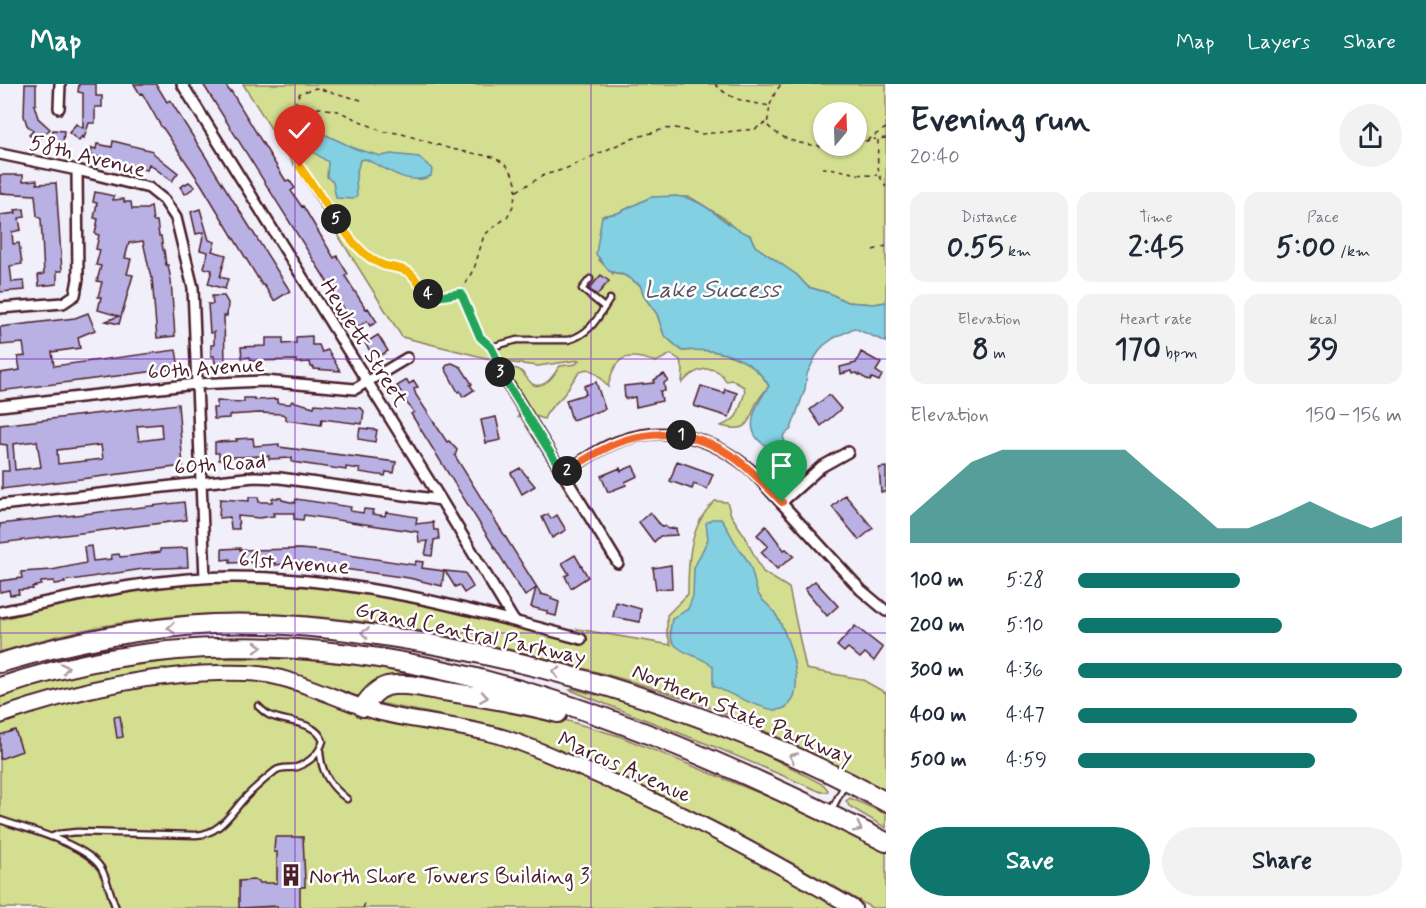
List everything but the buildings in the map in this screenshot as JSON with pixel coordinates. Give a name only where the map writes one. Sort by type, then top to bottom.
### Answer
[{"type":"highway","name":"Grand Central Parkway","points":[[0,663],[45,650],[112,636],[214,624],[273,625],[331,629],[435,645],[502,658],[613,687]]},
{"type":"highway","name":"Grand Central Parkway","points":[[0,687],[47,672],[151,652],[208,647],[289,648],[354,654],[439,670],[553,699],[639,729],[720,762]]},
{"type":"highway","points":[[363,707],[372,695],[384,687],[412,686],[501,700],[553,712],[720,762],[886,842]]},
{"type":"highway","name":"Northern State Parkway","points":[[613,687],[730,729],[846,781],[886,802]]},
{"type":"main road","name":"Marcus Avenue","points":[[0,716],[53,699],[115,685],[180,676],[223,673],[260,674],[281,678],[363,707],[392,715],[480,731],[540,751],[679,812],[735,840],[854,908]]},
{"type":"street","points":[[59,108],[60,84]]},
{"type":"street","name":"Hewlett Street","points":[[182,84],[514,621]]},
{"type":"street","name":"58th Avenue","points":[[0,154],[149,188],[164,200],[176,218],[193,288],[196,384]]},
{"type":"street","points":[[0,308],[63,303],[75,295],[78,279],[77,170]]},
{"type":"street","name":"60th Avenue","points":[[0,406],[196,384],[264,381],[355,389],[406,358]]},
{"type":"street","points":[[500,371],[618,563]]},
{"type":"street","points":[[196,384],[205,578]]},
{"type":"street","points":[[563,473],[617,442],[648,434],[680,435],[708,442],[737,458],[782,502],[861,590],[886,612]]},
{"type":"street","points":[[782,502],[821,467],[848,452]]},
{"type":"street","name":"60th Road","points":[[0,505],[254,477],[280,478],[441,500]]},
{"type":"street","name":"61st Avenue","points":[[0,612],[116,589],[205,578],[259,578],[356,586],[417,597],[581,639]]},
{"type":"lane","points":[[590,279],[582,289],[604,307]]},
{"type":"lane","points":[[491,347],[517,340],[576,338],[589,329],[610,299]]},
{"type":"lane","points":[[480,337],[491,347],[500,371]]},
{"type":"lane","points":[[258,706],[268,715],[303,724],[315,731],[323,741],[320,751],[324,775],[335,790],[347,799]]},
{"type":"lane","points":[[51,837],[77,832],[204,835],[222,825],[245,798],[276,770],[296,767],[320,751]]},
{"type":"lane","points":[[829,813],[846,781]]},
{"type":"lane","points":[[0,820],[51,837],[94,858],[102,870],[116,908]]},
{"type":"path","points":[[715,84],[729,97],[770,106]]},
{"type":"path","points":[[516,192],[544,175],[565,169],[628,140],[664,129],[676,128],[701,134],[755,129],[766,123],[775,93],[781,84]]},
{"type":"path","points":[[361,100],[316,88],[307,90],[297,97],[298,109],[305,123],[298,148],[298,162],[360,250],[375,261],[406,271],[426,293],[437,297],[461,293]]},
{"type":"path","points":[[298,109],[321,108],[338,111],[384,132],[399,133],[452,149],[493,157],[510,169],[516,182],[513,206],[507,217],[484,235],[475,266],[461,293]]},
{"type":"path","points":[[766,123],[790,140],[813,144]]},
{"type":"path","points":[[867,140],[886,128]]},
{"type":"path","points":[[867,140],[886,138]]},
{"type":"path","points":[[878,139],[879,174],[886,187]]},
{"type":"path","points":[[822,168],[834,168],[868,176],[879,174]]},
{"type":"path","points":[[873,250],[886,246]]},
{"type":"path","points":[[461,293],[480,337]]},
{"type":"path","points":[[363,908],[366,901]]},
{"type":"green space","points":[[243,84],[886,84],[886,302],[874,304],[847,302],[829,293],[808,287],[797,275],[755,246],[750,235],[737,231],[724,218],[690,197],[651,197],[618,213],[602,216],[599,260],[613,274],[624,275],[640,285],[645,298],[657,314],[664,335],[682,351],[719,353],[742,361],[761,375],[769,386],[744,426],[735,428],[721,426],[737,414],[745,391],[744,387],[732,380],[726,381],[717,371],[711,369],[699,371],[682,383],[683,370],[680,360],[671,354],[656,362],[637,357],[624,358],[614,368],[608,387],[594,372],[584,370],[580,372],[544,419],[530,414],[518,417],[520,409],[507,375],[508,370],[520,370],[531,383],[541,385],[550,379],[560,366],[576,364],[579,360],[538,366],[498,361],[402,337]]},
{"type":"green space","points":[[715,501],[727,502],[731,515],[763,572],[789,588],[806,669],[861,679],[886,693],[886,791],[763,730],[677,696],[510,649],[408,629],[305,616],[201,615],[149,619],[92,628],[0,652],[0,620],[50,606],[125,591],[209,583],[303,584],[424,601],[577,639],[577,629],[671,645],[667,633],[667,615],[688,594],[690,556],[695,532],[706,511]]},
{"type":"green space","points":[[194,658],[297,659],[374,667],[439,681],[357,696],[292,674],[264,668],[229,666],[124,677],[58,691],[0,710],[0,696],[90,671]]},
{"type":"green space","points":[[247,673],[363,707],[480,731],[626,787],[854,908],[0,908],[0,716],[92,690]]},
{"type":"green space","points":[[391,689],[541,713],[619,736],[796,808],[886,852],[886,908],[872,908],[698,813],[654,791],[563,752],[483,725],[379,703],[376,698]]},
{"type":"green space","points":[[570,690],[596,695],[602,693],[745,744],[824,785],[828,790],[821,792],[720,749]]},
{"type":"green space","points":[[850,798],[886,814],[886,828],[849,806],[846,801]]},
{"type":"water","points":[[324,134],[356,149],[381,156],[391,154],[419,157],[432,169],[431,176],[422,179],[406,178],[365,159],[360,160],[356,176],[357,196],[353,199],[336,198],[333,182],[327,177],[328,162],[307,148],[308,143]]},
{"type":"water","name":"Lake Success","points":[[676,196],[698,202],[731,226],[750,235],[755,246],[797,275],[808,287],[829,293],[847,302],[874,304],[886,302],[886,342],[854,328],[823,346],[816,356],[807,374],[805,389],[791,429],[783,436],[787,448],[783,452],[769,447],[754,434],[753,417],[769,386],[761,375],[752,367],[731,356],[707,351],[682,351],[664,335],[657,314],[645,298],[640,285],[624,275],[609,271],[596,254],[602,216],[618,213],[651,197]]},
{"type":"water","points":[[712,519],[721,519],[726,526],[748,561],[761,599],[775,613],[786,635],[795,667],[796,682],[794,695],[788,705],[777,710],[755,704],[713,686],[713,666],[681,650],[672,639],[670,631],[672,619],[688,609],[693,596],[694,568],[708,539],[706,523]]},
{"type":"place","name":"North Shore Towers Building 3","points":[[291,875]]},
{"type":"route","points":[[300,167],[348,236],[367,256],[384,265],[406,271],[414,277],[426,293],[437,297],[461,293],[480,337],[491,347],[500,371],[563,473],[617,442],[648,434],[680,435],[698,438],[726,450],[752,471],[782,502]]}]
